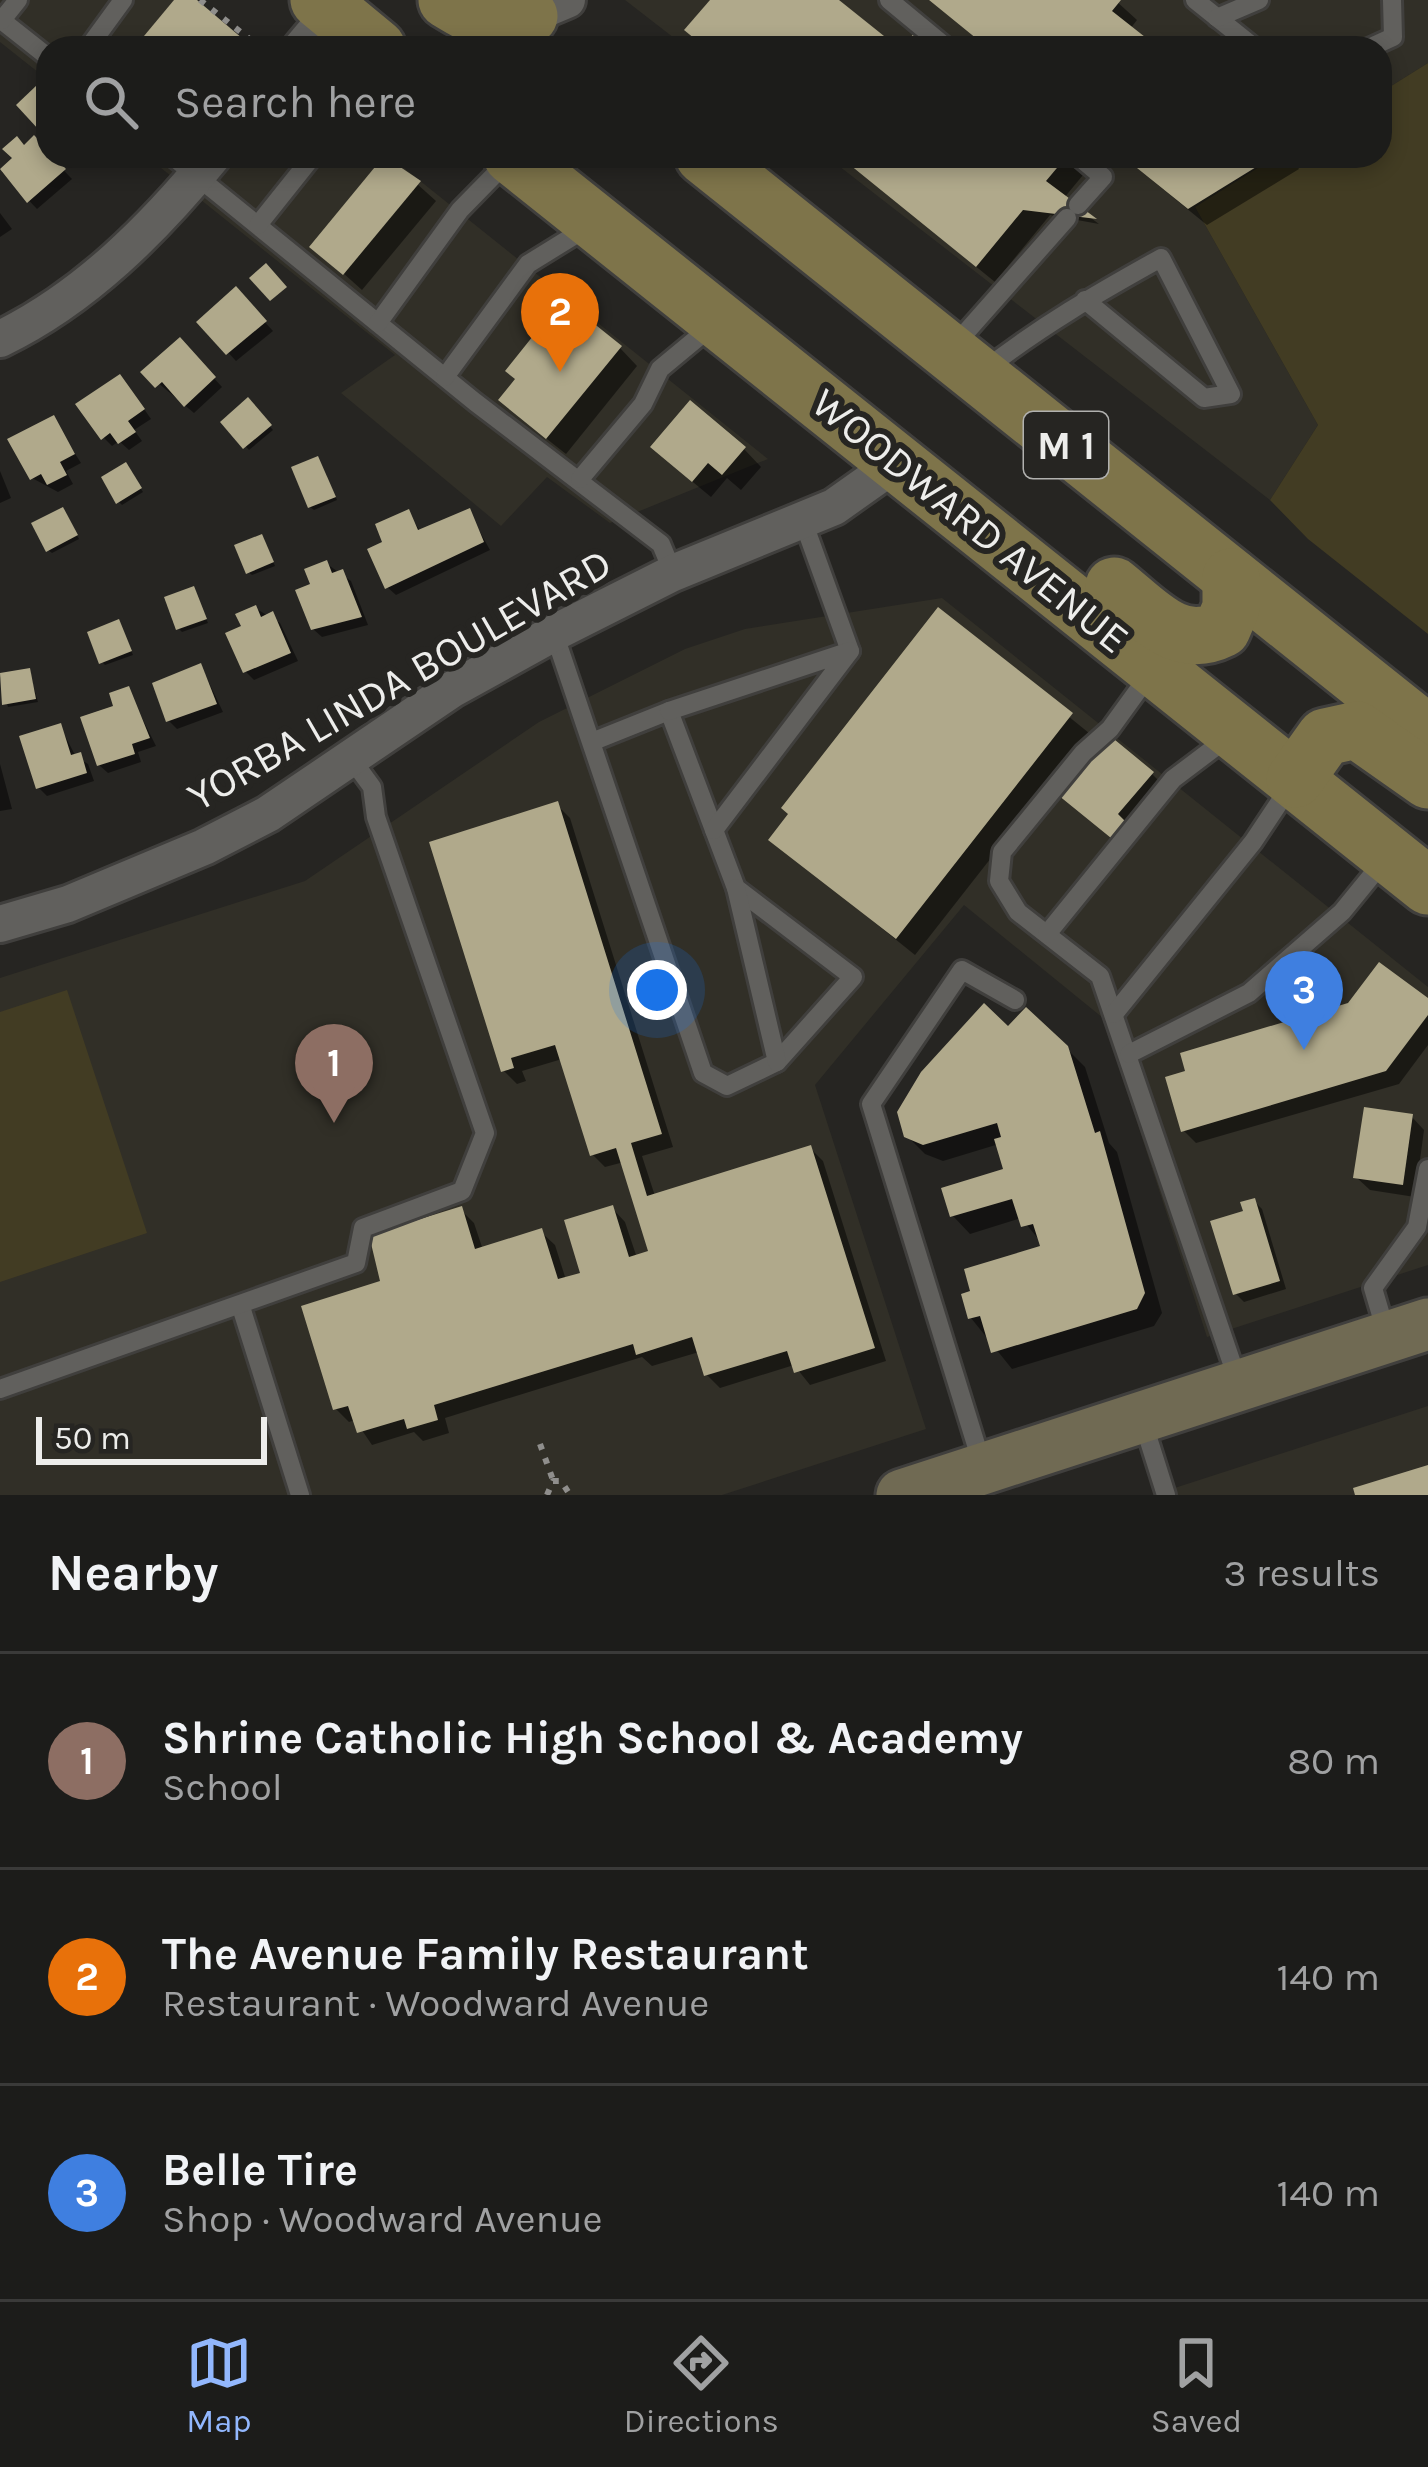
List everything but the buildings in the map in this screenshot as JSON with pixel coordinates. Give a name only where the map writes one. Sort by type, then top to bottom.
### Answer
[{"type":"main road","points":[[447,0],[480,20],[501,24],[543,16]]},
{"type":"main road","points":[[318,20],[352,36]]},
{"type":"main road","name":"WOODWARD AVENUE","points":[[528,168],[1409,870]]},
{"type":"main road","name":"M 1","points":[[719,168],[1428,734]]},
{"type":"main road","points":[[842,414],[927,437],[1171,632],[1190,638],[1222,629],[1231,608],[1231,577]]},
{"type":"main road","points":[[1295,778],[1325,737],[1357,730],[1428,780]]},
{"type":"main road","points":[[902,1495],[1408,1330]]},
{"type":"street","points":[[0,339],[65,300],[130,248],[190,168]]},
{"type":"street","name":"YORBA LINDA BOULEVARD","points":[[0,924],[68,904],[268,814],[451,690],[674,573],[834,507],[899,461]]},
{"type":"lane","points":[[18,0],[1,20],[36,48]]},
{"type":"lane","points":[[97,36],[123,0]]},
{"type":"lane","points":[[890,0],[933,36]]},
{"type":"lane","points":[[1195,0],[1240,36]]},
{"type":"lane","points":[[1217,18],[1259,0]]},
{"type":"lane","points":[[1392,0],[1392,37]]},
{"type":"lane","points":[[199,168],[259,225],[378,323],[662,544],[674,573]]},
{"type":"lane","points":[[259,225],[304,168]]},
{"type":"lane","points":[[378,323],[460,210],[501,168]]},
{"type":"lane","points":[[963,363],[1103,177],[1092,168]]},
{"type":"lane","points":[[445,377],[528,264],[567,236],[597,223]]},
{"type":"lane","points":[[963,363],[1161,258],[1231,394],[1204,398],[1085,300]]},
{"type":"lane","points":[[580,479],[643,404],[660,369],[718,320]]},
{"type":"lane","points":[[803,520],[850,651]]},
{"type":"lane","points":[[554,633],[703,1073],[727,1085],[777,1062],[853,977],[736,888]]},
{"type":"lane","points":[[594,741],[850,651]]},
{"type":"lane","points":[[714,830],[850,651]]},
{"type":"lane","points":[[1155,668],[1110,729],[1083,753],[1002,852],[999,881],[1018,912],[1100,976],[1240,1385]]},
{"type":"lane","points":[[669,711],[736,888],[777,1062]]},
{"type":"lane","points":[[1047,934],[1173,778],[1236,732]]},
{"type":"lane","points":[[0,1389],[356,1263],[363,1228],[462,1191],[485,1133],[376,817],[372,787],[350,757]]},
{"type":"lane","points":[[1114,1014],[1253,842],[1295,778]]},
{"type":"lane","points":[[1129,1054],[1249,993],[1342,912],[1409,870]]},
{"type":"lane","points":[[983,1469],[872,1104],[962,970],[1015,1000]]},
{"type":"lane","points":[[1408,1330],[1373,1288],[1422,1226],[1428,1169]]},
{"type":"lane","points":[[241,1307],[300,1495]]},
{"type":"lane","points":[[1141,1418],[1166,1495]]},
{"type":"path","points":[[200,0],[246,36]]},
{"type":"path","points":[[540,1444],[554,1481],[547,1495]]},
{"type":"path","points":[[554,1481],[568,1484],[570,1495]]},
{"type":"shaded area","points":[[0,0],[193,0],[238,36],[36,36],[36,70],[0,42]]},
{"type":"shaded area","points":[[625,0],[1428,0],[1428,63],[1392,86],[1392,36],[672,36]]},
{"type":"shaded area","points":[[1428,63],[1428,634],[1308,539],[1270,500],[1318,425],[1195,207],[1258,168],[1392,168],[1392,86]]},
{"type":"shaded area","points":[[161,168],[404,168],[768,459],[610,523],[547,477],[501,526],[341,393],[395,355]]},
{"type":"shaded area","points":[[841,168],[1258,168],[1195,207],[1318,425],[1270,500]]},
{"type":"shaded area","points":[[942,598],[1428,987],[1428,1265],[1207,1337],[1103,1018],[964,905],[815,1085],[926,1429],[722,1495],[0,1495],[0,978],[305,881],[539,722],[685,649],[745,629]]},
{"type":"shaded area","points":[[67,990],[147,1233],[0,1282],[0,1012]]},
{"type":"shaded area","points":[[1428,1406],[1428,1495],[1153,1495]]},
{"type":"place","name":"The Avenue Family Restaurant","points":[[560,372]]},
{"type":"place","name":"Belle Tire","points":[[1304,1050]]},
{"type":"place","name":"Shrine Catholic High School & Academy","points":[[334,1123]]}]
